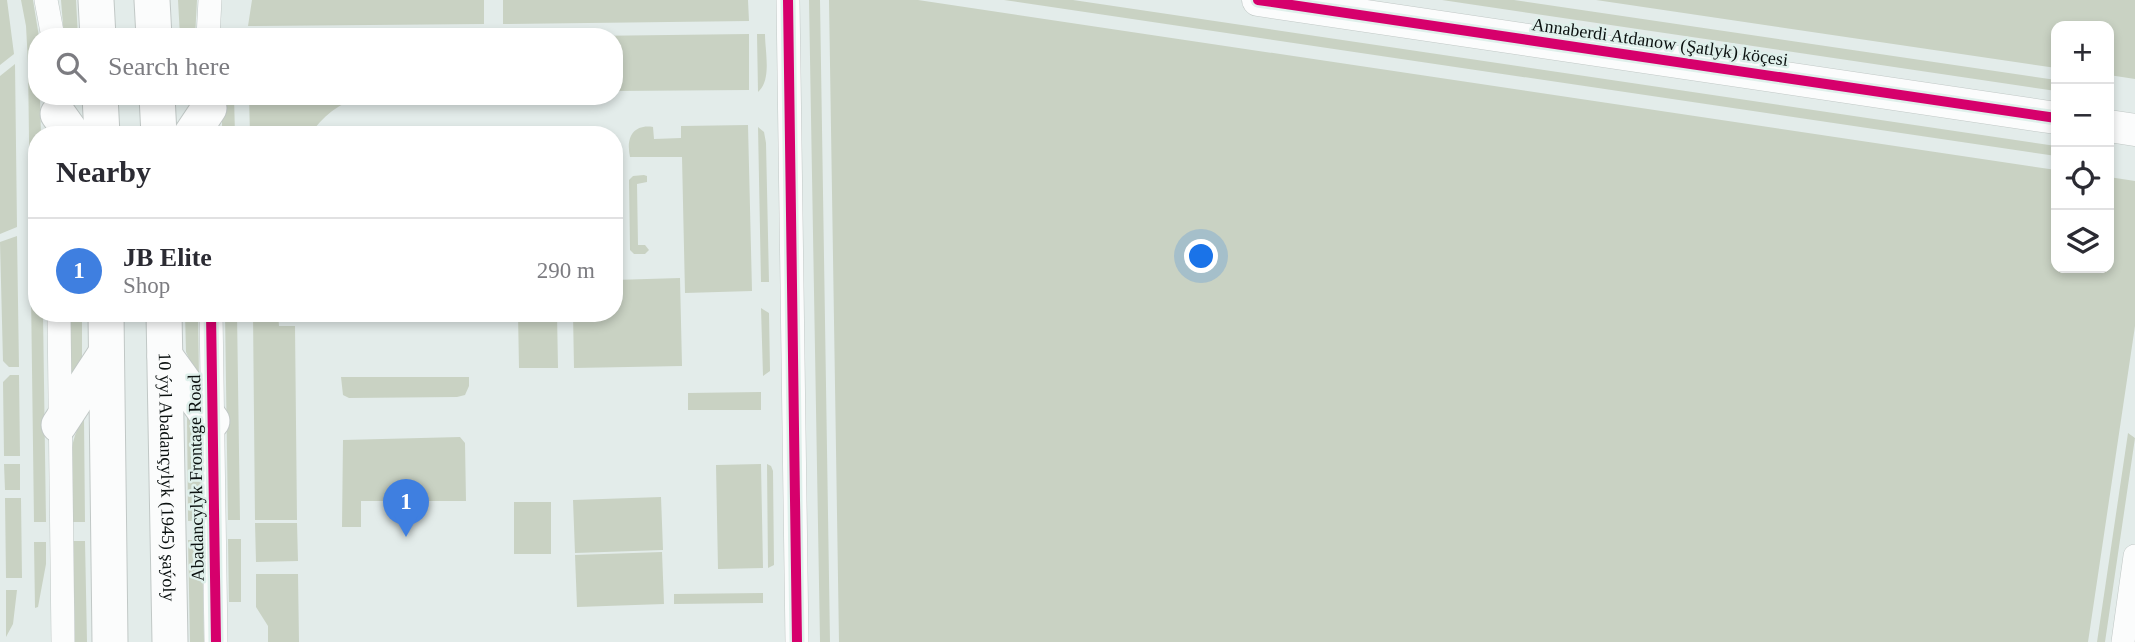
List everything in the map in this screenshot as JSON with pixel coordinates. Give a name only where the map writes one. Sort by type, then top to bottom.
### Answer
[{"type":"main road","points":[[96,0],[98,28]]},
{"type":"main road","points":[[152,0],[154,28]]},
{"type":"main road","points":[[100,105],[102,126]]},
{"type":"main road","points":[[157,105],[159,126]]},
{"type":"main road","points":[[106,322],[110,642]]},
{"type":"main road","name":"10 ýyl Abadançylyk (1945) şaýoly","points":[[164,322],[170,642]]},
{"type":"main road","points":[[60,425],[106,354]]},
{"type":"main road","points":[[165,356],[212,421]]},
{"type":"street","points":[[46,0],[51,28]]},
{"type":"street","points":[[208,28],[210,0]]},
{"type":"street","points":[[788,0],[797,642]]},
{"type":"street","name":"Annaberdi Atdanow (Şatlyk) köçesi","points":[[1258,0],[1344,7],[2051,117]]},
{"type":"street","points":[[2114,127],[2135,130]]},
{"type":"street","points":[[59,322],[63,642]]},
{"type":"street","name":"Abadancylyk Frontage Road","points":[[211,322],[216,642]]},
{"type":"street","points":[[2123,642],[2135,556]]},
{"type":"green space","points":[[0,0],[7,0],[14,54],[0,65]]},
{"type":"green space","points":[[21,0],[33,0],[38,28],[28,28],[28,63]]},
{"type":"green space","points":[[61,0],[76,0],[78,28],[63,28]]},
{"type":"green space","points":[[178,0],[197,0],[195,28],[180,28]]},
{"type":"green space","points":[[252,0],[484,0],[484,24],[248,26]]},
{"type":"green space","points":[[503,0],[748,0],[749,21],[503,24]]},
{"type":"green space","points":[[809,0],[820,0],[830,642],[820,642]]},
{"type":"green space","points":[[829,0],[918,0],[2051,169],[2051,273],[2114,273],[2114,178],[2135,181],[2135,326],[2088,642],[839,642]]},
{"type":"green space","points":[[1004,0],[1073,0],[2051,145],[2051,155]]},
{"type":"green space","points":[[1442,0],[1514,0],[2051,79],[2051,90]]},
{"type":"green space","points":[[1596,0],[2135,0],[2135,79],[2114,76],[2114,21],[2051,21],[2051,67]]},
{"type":"green space","points":[[749,34],[749,90],[623,91],[623,36]]},
{"type":"green space","points":[[757,34],[765,34],[767,65],[765,80],[758,92]]},
{"type":"green space","points":[[15,64],[17,227],[0,234],[0,76]]},
{"type":"green space","points":[[29,105],[40,105],[41,126],[29,126]]},
{"type":"green space","points":[[222,105],[234,105],[235,126],[222,126]]},
{"type":"green space","points":[[249,105],[341,105],[317,126],[250,126]]},
{"type":"green space","points":[[748,125],[752,291],[685,293],[682,157],[630,157],[630,139],[635,130],[646,127],[653,127],[654,139],[681,138],[681,126]]},
{"type":"green space","points":[[758,127],[764,132],[766,143],[769,282],[761,282]]},
{"type":"green space","points":[[633,176],[647,176],[647,182],[637,184],[638,245],[645,245],[649,250],[645,254],[634,254],[630,250],[629,180]]},
{"type":"green space","points":[[17,236],[19,367],[9,367],[3,361],[0,242]]},
{"type":"green space","points":[[680,278],[682,366],[574,368],[573,322],[623,322],[623,280]]},
{"type":"green space","points":[[761,308],[769,313],[770,371],[763,376]]},
{"type":"green space","points":[[31,322],[43,322],[46,522],[34,522]]},
{"type":"green space","points":[[69,322],[82,322],[82,357],[70,380]]},
{"type":"green space","points":[[185,322],[198,322],[199,380],[186,352]]},
{"type":"green space","points":[[225,322],[237,322],[240,520],[228,520]]},
{"type":"green space","points":[[253,322],[279,322],[279,326],[295,326],[297,520],[255,520]]},
{"type":"green space","points":[[518,322],[557,322],[558,368],[519,368]]},
{"type":"green space","points":[[10,375],[19,375],[20,456],[4,456],[3,382]]},
{"type":"green space","points":[[341,377],[469,377],[469,386],[465,395],[457,397],[349,398],[343,395]]},
{"type":"green space","points":[[761,392],[761,410],[688,410],[688,393]]},
{"type":"green space","points":[[187,417],[190,417],[195,429],[201,454],[202,521],[188,521]]},
{"type":"green space","points":[[84,418],[85,522],[73,522],[71,455],[77,429]]},
{"type":"green space","points":[[2128,433],[2135,438],[2105,642],[2097,642]]},
{"type":"green space","points":[[460,437],[465,443],[466,501],[361,501],[361,527],[342,527],[343,440]]},
{"type":"green space","points":[[4,464],[20,464],[20,490],[5,490]]},
{"type":"green space","points":[[761,464],[763,568],[718,569],[716,465]]},
{"type":"green space","points":[[767,464],[773,471],[774,565],[768,568]]},
{"type":"green space","points":[[661,497],[663,550],[575,553],[573,500]]},
{"type":"green space","points":[[5,498],[21,498],[22,578],[6,578]]},
{"type":"green space","points":[[514,502],[551,502],[551,554],[514,554]]},
{"type":"green space","points":[[255,523],[297,523],[298,561],[256,562]]},
{"type":"green space","points":[[228,539],[241,539],[241,602],[229,602]]},
{"type":"green space","points":[[188,540],[202,540],[204,642],[190,642]]},
{"type":"green space","points":[[73,541],[85,541],[87,642],[75,642]]},
{"type":"green space","points":[[34,542],[46,542],[46,564],[38,607],[35,608]]},
{"type":"green space","points":[[662,552],[664,604],[577,607],[575,555]]},
{"type":"green space","points":[[256,574],[298,574],[299,642],[268,642],[268,626],[256,607]]},
{"type":"green space","points":[[6,590],[17,590],[13,624],[6,637]]},
{"type":"green space","points":[[763,593],[763,603],[674,604],[674,594]]},
{"type":"cycle path","points":[[788,0],[797,642]]},
{"type":"cycle path","points":[[1258,0],[2051,117]]},
{"type":"cycle path","points":[[211,322],[216,642]]},
{"type":"place","name":"JB Elite","points":[[406,537]]}]
